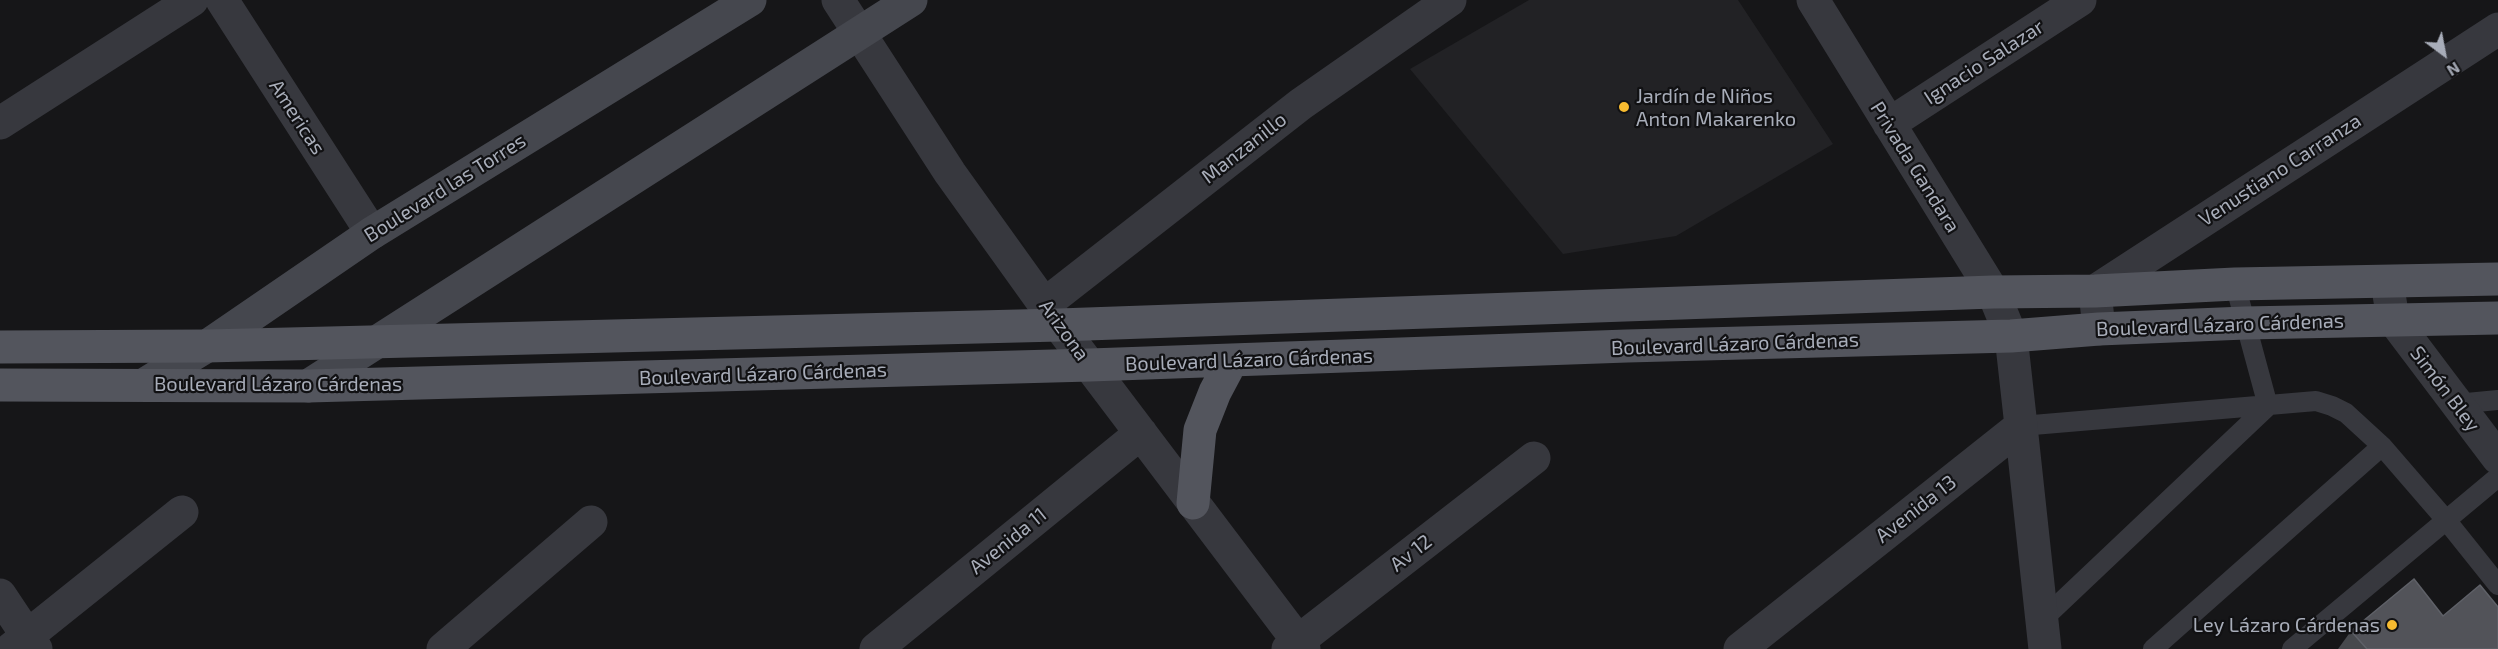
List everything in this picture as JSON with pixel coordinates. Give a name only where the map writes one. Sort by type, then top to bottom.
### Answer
[{"type":"main road","name":"Boulevard Lázaro Cárdenas","points":[[0,347],[377,343],[1052,314],[2095,291],[2235,284],[2498,279]]},
{"type":"main road","name":"Boulevard Lázaro Cárdenas","points":[[0,385],[308,386],[1090,365],[1627,346],[2011,336],[2099,329],[2245,323],[2498,318]]},
{"type":"main road","points":[[1193,503],[1200,430],[1215,392],[1232,360]]},
{"type":"street","points":[[0,123],[192,0]]},
{"type":"street","name":"Americas","points":[[222,0],[372,233]]},
{"type":"street","name":"Boulevard las Torres","points":[[145,384],[207,346],[372,233],[750,0]]},
{"type":"street","name":"Arizona","points":[[838,0],[950,173],[1297,646]]},
{"type":"street","points":[[308,386],[910,0]]},
{"type":"street","name":"Manzanillo","points":[[1052,314],[1300,104],[1449,0]]},
{"type":"street","name":"Privada Gandara","points":[[1813,0],[1993,292],[2011,336]]},
{"type":"street","name":"Ignacio Salazar","points":[[1888,124],[2080,0]]},
{"type":"street","name":"Venustiano Carranza","points":[[2095,291],[2498,29]]},
{"type":"street","points":[[2387,282],[2393,320]]},
{"type":"street","points":[[2095,291],[2099,329]]},
{"type":"street","name":"Simón Bley","points":[[2393,320],[2498,459]]},
{"type":"street","points":[[2011,336],[2043,635]]},
{"type":"street","name":"Avenida 13","points":[[1740,649],[2021,426]]},
{"type":"street","name":"Avenida 11","points":[[876,649],[1141,434]]},
{"type":"street","name":"Av 12","points":[[1297,646],[1534,458]]},
{"type":"street","points":[[0,596],[25,645],[182,512]]},
{"type":"street","points":[[442,649],[591,522]]},
{"type":"lane","points":[[2235,284],[2268,406]]},
{"type":"lane","points":[[2456,404],[2498,400]]},
{"type":"lane","points":[[2021,426],[2316,401],[2332,406],[2346,413],[2382,446],[2498,585]]},
{"type":"lane","points":[[2043,635],[2268,406]]},
{"type":"lane","points":[[2153,649],[2382,446]]},
{"type":"lane","points":[[2292,649],[2498,477]]},
{"type":"shaded area","name":"Jardín de Niños Anton Makarenko","points":[[1529,0],[1738,0],[1833,144],[1676,236],[1563,254],[1410,69]]},
{"type":"building","points":[[2414,579],[2443,616],[2480,585],[2498,607],[2498,649],[2367,649],[2351,631]]},
{"type":"place","name":"Jardín de Niños Anton Makarenko","points":[[1624,107]]},
{"type":"place","name":"Ley Lázaro Cárdenas","points":[[2392,625]]}]
